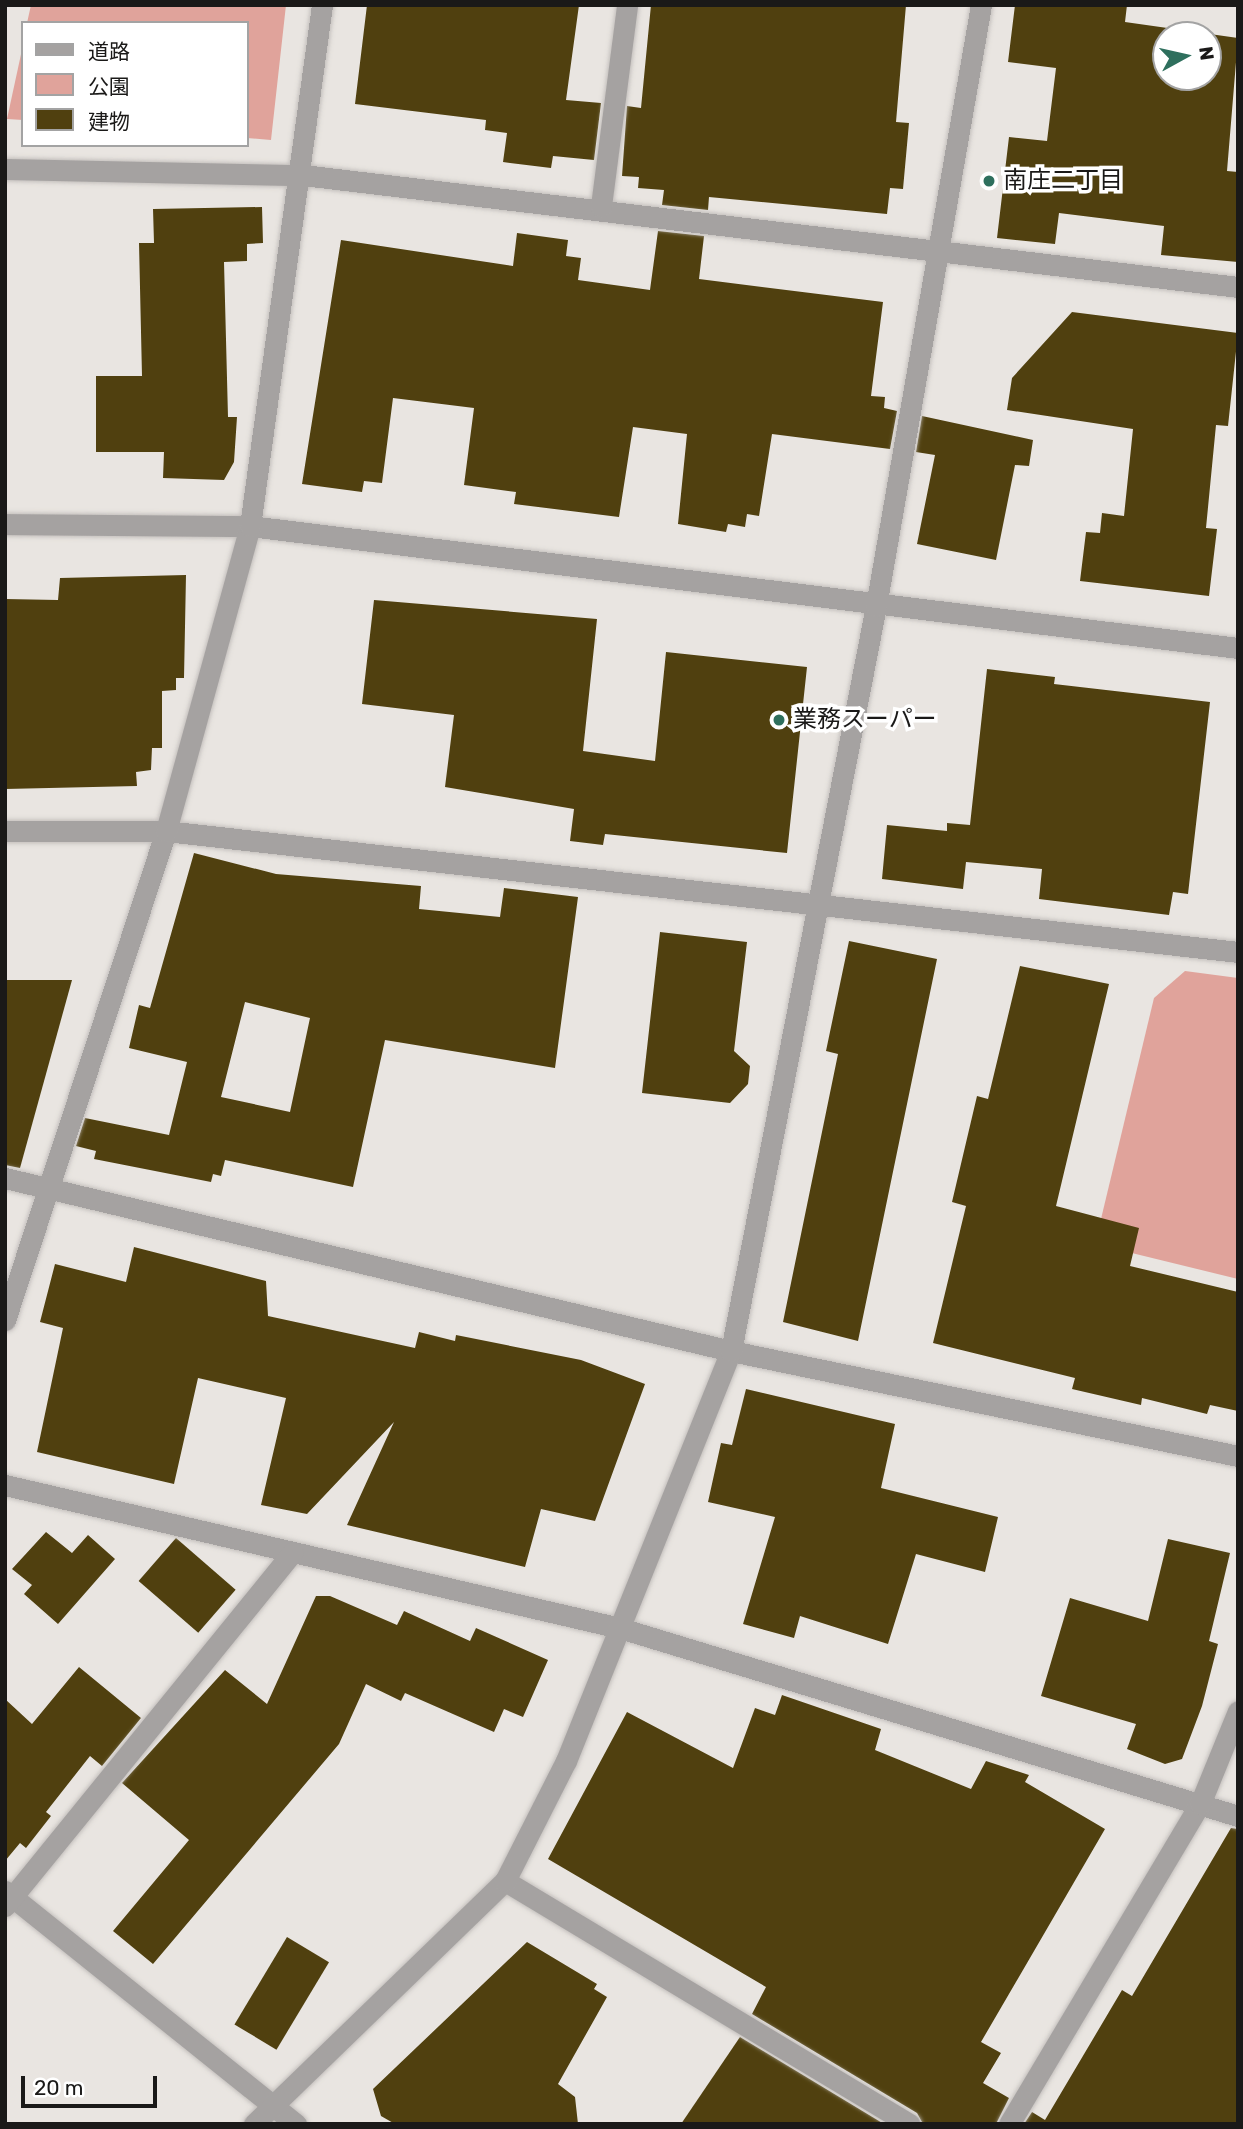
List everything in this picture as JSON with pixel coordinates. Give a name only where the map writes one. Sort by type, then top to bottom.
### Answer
[{"type":"street","points":[[5,1320],[166,831],[250,526],[303,175],[322,5]]},
{"type":"street","points":[[601,206],[627,5]]},
{"type":"street","points":[[254,2124],[505,1881],[566,1761],[731,1351],[877,606],[981,5]]},
{"type":"street","points":[[5,169],[303,175],[601,206],[1238,287]]},
{"type":"street","points":[[5,524],[250,526],[877,606],[1238,648]]},
{"type":"street","points":[[5,831],[166,831],[1238,952]]},
{"type":"street","points":[[5,1178],[731,1351],[1238,1456]]},
{"type":"street","points":[[5,1485],[621,1628],[1238,1816]]},
{"type":"street","points":[[293,1552],[7,1898],[270,2108],[296,2124]]},
{"type":"street","points":[[1009,2124],[1200,1804],[1238,1711]]},
{"type":"street","points":[[505,1881],[910,2124]]},
{"type":"green space","points":[[31,5],[286,5],[271,140],[248,138],[248,21],[27,21]]},
{"type":"green space","points":[[21,54],[21,120],[7,119]]},
{"type":"green space","points":[[1185,971],[1238,978],[1238,1279],[1095,1244],[1154,998]]},
{"type":"building","points":[[367,5],[579,5],[566,100],[601,103],[594,160],[553,156],[551,168],[503,162],[507,133],[485,130],[486,120],[355,104]]},
{"type":"building","points":[[651,5],[906,5],[896,122],[909,123],[903,189],[890,188],[887,214],[709,197],[708,210],[662,205],[664,190],[638,188],[639,177],[622,176],[627,106],[641,108]]},
{"type":"building","points":[[1015,5],[1127,5],[1125,22],[1152,26],[1152,91],[1222,91],[1222,36],[1238,38],[1227,171],[1238,172],[1238,262],[1161,255],[1164,226],[1059,213],[1055,244],[997,238],[1009,137],[1047,141],[1056,68],[1008,62]]},
{"type":"building","points":[[262,207],[263,243],[247,244],[247,261],[224,262],[228,417],[237,417],[234,462],[224,480],[163,478],[164,452],[96,452],[96,376],[142,376],[139,243],[154,243],[153,209]]},
{"type":"building","points":[[658,231],[704,236],[699,279],[883,302],[871,396],[885,397],[884,408],[897,411],[890,449],[772,434],[759,516],[747,514],[745,527],[728,524],[726,532],[678,524],[687,434],[633,427],[619,517],[514,504],[516,492],[464,485],[474,408],[393,398],[382,483],[364,481],[362,492],[302,484],[341,240],[513,266],[517,233],[568,240],[566,256],[581,258],[578,280],[650,290]]},
{"type":"building","points":[[1072,312],[1238,333],[1228,426],[1216,425],[1206,528],[1217,529],[1209,596],[1080,581],[1086,532],[1100,533],[1102,513],[1124,516],[1133,429],[1007,410],[1012,378]]},
{"type":"building","points":[[922,416],[1033,440],[1029,466],[1015,465],[996,560],[917,544],[935,455],[916,452]]},
{"type":"building","points":[[186,575],[184,678],[176,678],[176,690],[162,691],[162,748],[152,748],[151,770],[136,772],[137,786],[5,789],[5,599],[58,600],[60,578]]},
{"type":"building","points":[[374,600],[597,619],[583,751],[655,761],[666,652],[807,667],[787,853],[605,834],[603,845],[570,841],[574,809],[445,787],[454,715],[362,704]]},
{"type":"building","points":[[987,669],[1055,677],[1054,684],[1210,702],[1188,894],[1173,892],[1169,915],[1039,899],[1042,869],[966,862],[963,889],[882,879],[887,825],[947,831],[947,823],[970,825]]},
{"type":"building","points":[[194,853],[276,874],[421,886],[419,909],[500,917],[504,888],[578,897],[555,1068],[385,1040],[353,1187],[225,1160],[221,1176],[213,1174],[211,1182],[94,1159],[96,1151],[76,1146],[85,1118],[169,1135],[187,1062],[129,1048],[139,1005],[150,1008]],"holes":[[[245,1002],[310,1018],[290,1112],[221,1097]]]},
{"type":"building","points":[[660,932],[747,942],[734,1051],[750,1066],[748,1084],[730,1103],[642,1093]]},
{"type":"building","points":[[849,941],[937,959],[858,1341],[783,1322],[838,1054],[826,1051]]},
{"type":"building","points":[[1020,966],[1109,984],[1056,1206],[1139,1228],[1130,1266],[1238,1292],[1238,1411],[1210,1405],[1207,1414],[1142,1398],[1141,1405],[1072,1389],[1075,1378],[933,1343],[966,1206],[952,1202],[977,1096],[988,1099]]},
{"type":"building","points":[[5,980],[72,980],[20,1168],[5,1165]]},
{"type":"building","points":[[134,1247],[266,1281],[268,1316],[415,1348],[419,1332],[455,1341],[456,1335],[581,1360],[645,1384],[595,1521],[541,1509],[525,1567],[347,1525],[394,1422],[307,1514],[261,1505],[286,1398],[198,1378],[174,1484],[37,1452],[63,1328],[40,1322],[55,1264],[126,1282]]},
{"type":"building","points":[[746,1389],[895,1424],[881,1488],[998,1517],[985,1572],[916,1554],[888,1644],[800,1616],[794,1638],[743,1624],[775,1517],[708,1502],[721,1443],[732,1445]]},
{"type":"building","points":[[46,1532],[72,1553],[88,1535],[115,1559],[58,1624],[24,1594],[32,1585],[12,1569]]},
{"type":"building","points":[[176,1538],[236,1590],[198,1633],[139,1581]]},
{"type":"building","points":[[1168,1539],[1230,1553],[1209,1641],[1218,1644],[1202,1706],[1182,1759],[1165,1764],[1127,1749],[1136,1724],[1041,1696],[1070,1598],[1148,1621]]},
{"type":"building","points":[[316,1596],[330,1596],[397,1625],[404,1611],[470,1641],[476,1628],[548,1660],[523,1717],[504,1709],[494,1732],[405,1693],[401,1701],[366,1684],[339,1744],[153,1964],[113,1931],[189,1840],[122,1783],[225,1670],[267,1704]]},
{"type":"building","points":[[79,1667],[141,1718],[102,1766],[90,1756],[46,1812],[51,1816],[26,1848],[20,1843],[5,1861],[5,1699],[32,1724]]},
{"type":"building","points":[[782,1695],[881,1729],[875,1750],[971,1789],[986,1761],[1029,1775],[1025,1782],[1105,1829],[981,2042],[1001,2053],[983,2083],[1009,2098],[996,2124],[923,2124],[917,2113],[752,2014],[766,1987],[548,1859],[627,1712],[733,1768],[755,1708],[775,1715]]},
{"type":"building","points":[[1231,1828],[1238,1829],[1238,2124],[1024,2124],[1032,2112],[1045,2120],[1122,1990],[1132,1996]]},
{"type":"building","points":[[287,1937],[329,1962],[276,2050],[234,2024]]},
{"type":"building","points":[[527,1942],[597,1984],[594,1989],[607,1997],[558,2084],[575,2097],[578,2124],[395,2124],[381,2116],[373,2089]]},
{"type":"building","points":[[740,2037],[884,2124],[681,2124]]},
{"type":"place","name":"南庄二丁目","points":[[989,181]]},
{"type":"place","name":"業務スーパー","points":[[779,720]]}]
